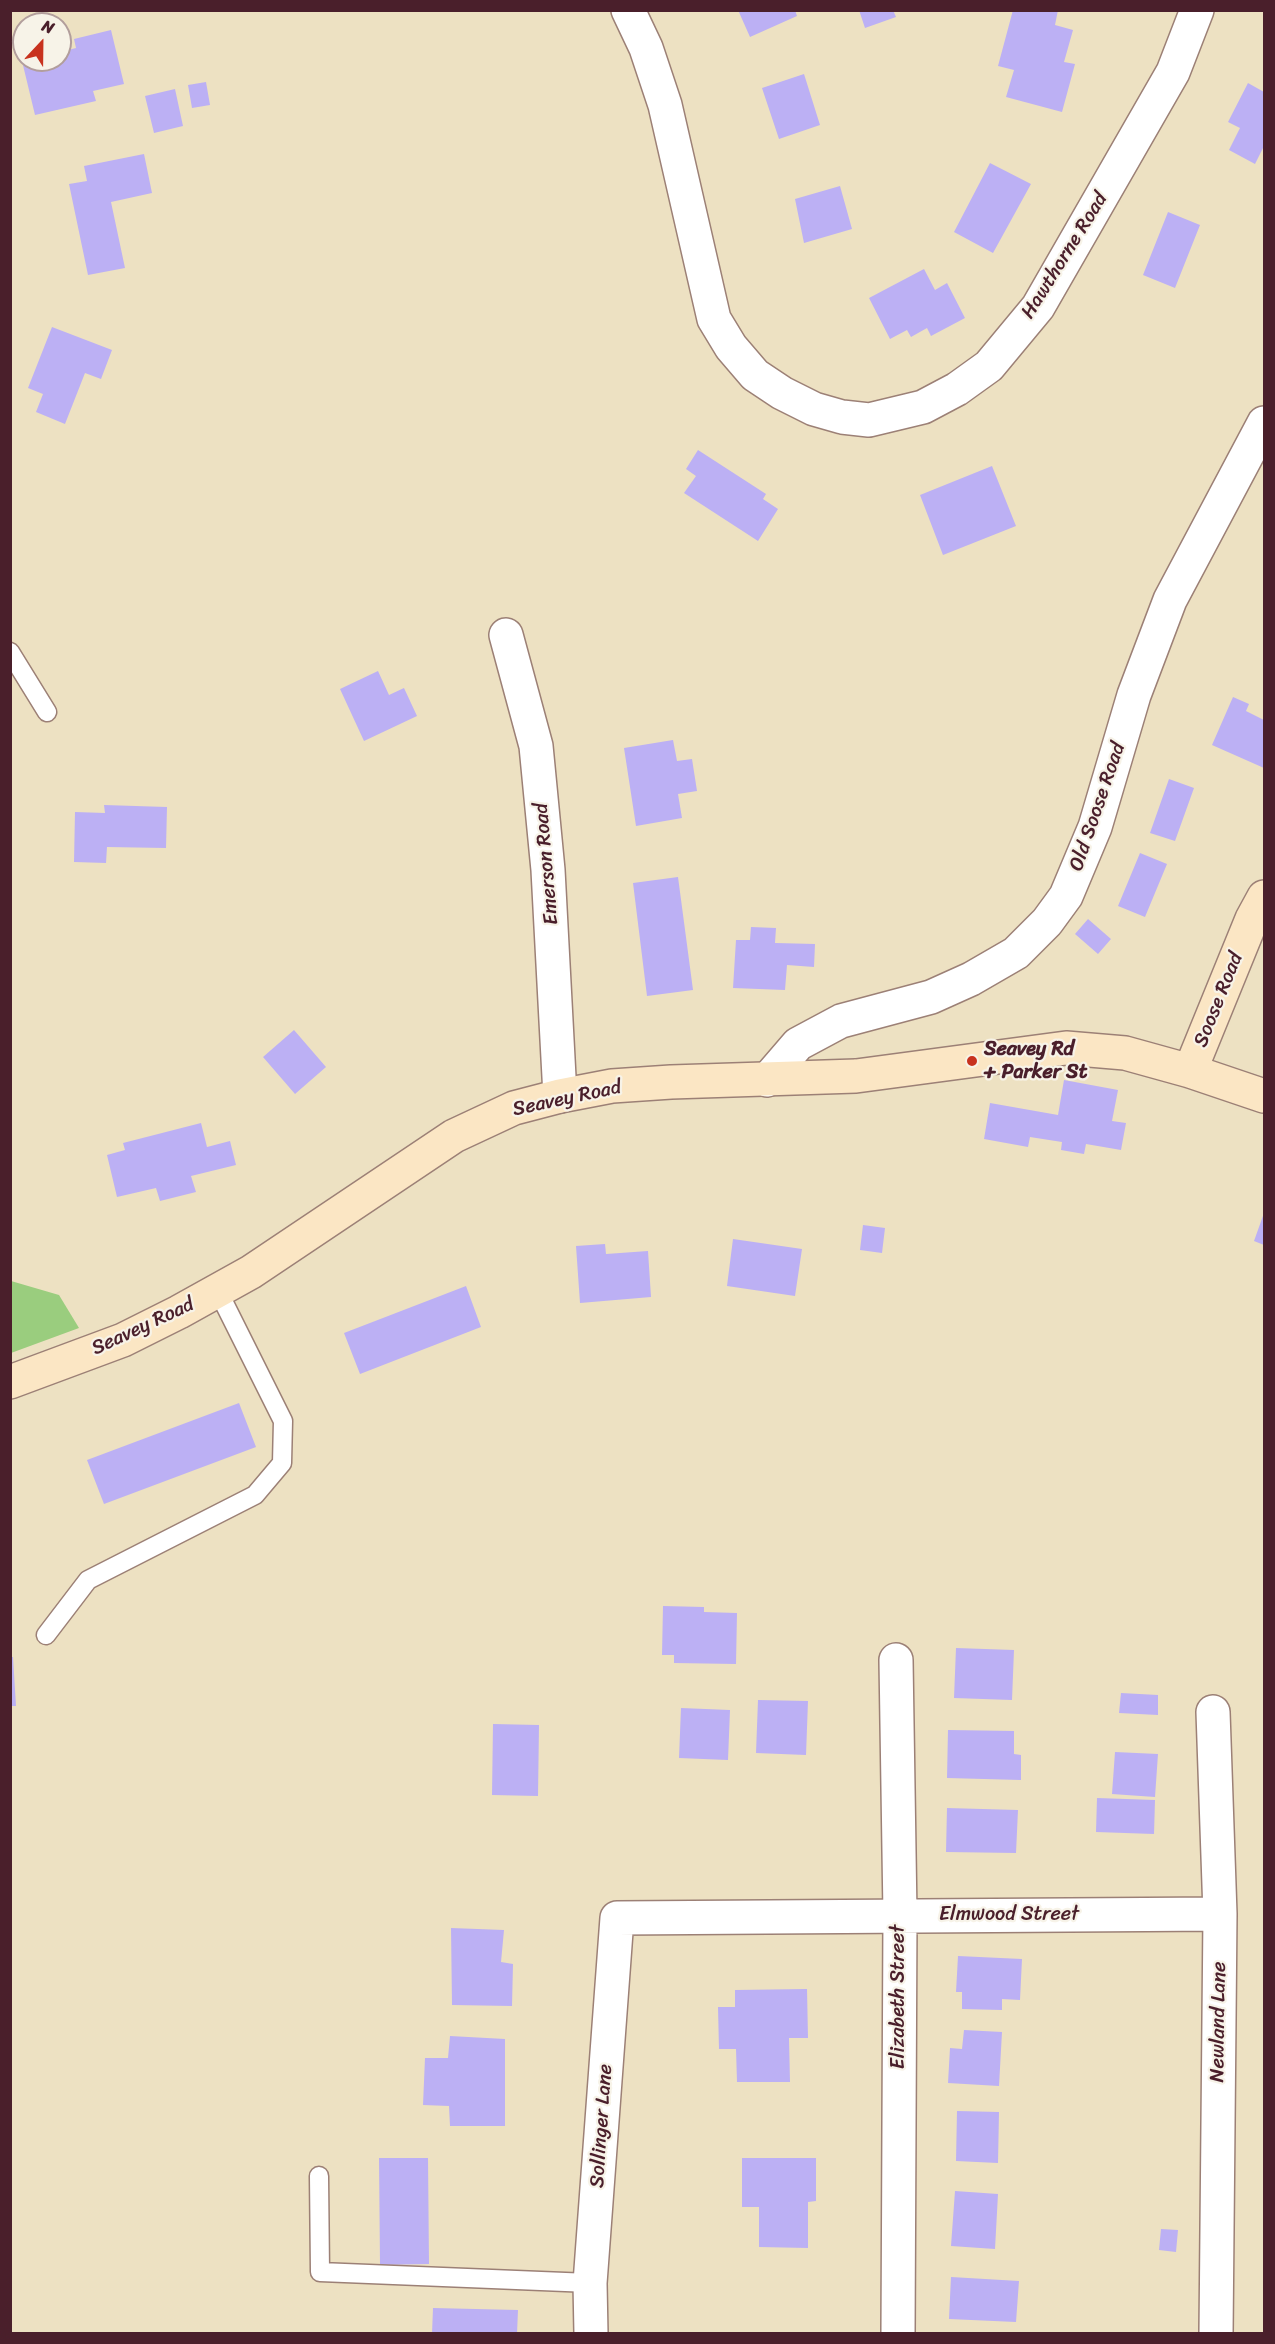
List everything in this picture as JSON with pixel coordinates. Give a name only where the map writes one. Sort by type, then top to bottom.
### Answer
[{"type":"street","name":"Hawthorne Road","points":[[628,10],[646,48],[665,105],[714,318],[731,347],[755,375],[782,393],[814,409],[842,417],[869,420],[923,407],[957,389],[989,366],[1038,307],[1173,72],[1197,10]]},
{"type":"street","name":"Old Soose Road","points":[[767,1080],[798,1044],[841,1021],[931,997],[971,979],[1016,953],[1047,922],[1066,896],[1095,827],[1134,695],[1170,600],[1264,423]]},
{"type":"street","name":"Emerson Road","points":[[506,635],[536,746],[548,870],[560,1096]]},
{"type":"street","name":"Soose Road","points":[[1190,1071],[1252,919],[1264,897]]},
{"type":"street","name":"Seavey Road","points":[[10,1382],[123,1340],[218,1291],[251,1272],[454,1136],[514,1108],[560,1096],[612,1086],[856,1076],[1066,1048],[1125,1053],[1190,1071],[1264,1096]]},
{"type":"street","name":"Elizabeth Street","points":[[896,1660],[900,1915],[898,2334]]},
{"type":"street","name":"Newland Lane","points":[[1213,1712],[1220,1914],[1216,2334]]},
{"type":"street","name":"Elmwood Street","points":[[617,1918],[1220,1914]]},
{"type":"street","name":"Sollinger Lane","points":[[591,2334],[590,2283],[617,1918]]},
{"type":"lane","points":[[10,652],[46,712]]},
{"type":"lane","points":[[45,1635],[88,1580],[255,1495],[282,1463],[283,1421],[218,1291]]},
{"type":"lane","points":[[319,2176],[320,2272],[590,2283]]},
{"type":"green space","points":[[11,1281],[59,1295],[79,1328],[11,1353]]},
{"type":"building","points":[[738,10],[795,10],[797,16],[750,37]]},
{"type":"building","points":[[859,10],[893,10],[896,17],[865,28]]},
{"type":"building","points":[[1013,10],[1058,10],[1055,25],[1073,30],[1064,62],[1075,64],[1062,112],[1006,97],[1014,70],[998,66]]},
{"type":"building","points":[[111,30],[124,84],[93,91],[96,101],[35,115],[25,72],[72,72],[72,49],[76,48],[74,39]]},
{"type":"building","points":[[804,74],[820,125],[779,139],[762,88]]},
{"type":"building","points":[[206,82],[210,105],[192,108],[188,85]]},
{"type":"building","points":[[1248,83],[1264,92],[1264,146],[1255,164],[1229,150],[1240,128],[1228,122]]},
{"type":"building","points":[[175,89],[183,126],[154,133],[145,96]]},
{"type":"building","points":[[144,154],[152,193],[111,202],[125,268],[88,275],[69,184],[87,181],[84,166]]},
{"type":"building","points":[[990,163],[1031,184],[993,253],[954,232]]},
{"type":"building","points":[[840,186],[852,229],[804,243],[795,199]]},
{"type":"building","points":[[1168,212],[1200,225],[1175,288],[1143,275]]},
{"type":"building","points":[[924,269],[935,290],[947,283],[965,318],[931,336],[927,328],[911,337],[907,330],[890,339],[869,298]]},
{"type":"building","points":[[52,327],[112,350],[101,379],[85,373],[65,424],[36,412],[43,394],[28,388]]},
{"type":"building","points":[[698,450],[766,494],[763,499],[778,509],[758,541],[684,493],[696,476],[686,469]]},
{"type":"building","points":[[992,466],[1016,526],[943,555],[920,495]]},
{"type":"building","points":[[378,671],[389,695],[404,688],[417,716],[364,741],[340,689]]},
{"type":"building","points":[[1233,697],[1249,704],[1246,711],[1264,720],[1264,768],[1212,745]]},
{"type":"building","points":[[673,740],[677,761],[692,759],[697,791],[678,794],[682,818],[636,826],[624,748]]},
{"type":"building","points":[[1169,779],[1194,788],[1175,841],[1150,833]]},
{"type":"building","points":[[104,805],[167,807],[166,848],[107,847],[106,863],[74,862],[75,812],[105,813]]},
{"type":"building","points":[[1140,853],[1167,864],[1145,917],[1118,906]]},
{"type":"building","points":[[678,877],[693,990],[647,996],[633,883]]},
{"type":"building","points":[[1088,919],[1111,939],[1098,954],[1075,934]]},
{"type":"building","points":[[751,927],[776,928],[775,943],[815,944],[814,967],[787,965],[785,990],[733,988],[736,940],[750,940]]},
{"type":"building","points":[[294,1030],[326,1067],[295,1094],[263,1057]]},
{"type":"building","points":[[1064,1080],[1118,1090],[1112,1121],[1126,1123],[1121,1150],[1086,1144],[1084,1154],[1061,1150],[1062,1142],[1030,1137],[1028,1147],[984,1139],[990,1103],[1058,1115]]},
{"type":"building","points":[[201,1123],[207,1147],[230,1141],[236,1165],[191,1176],[196,1192],[160,1201],[156,1188],[117,1197],[107,1155],[125,1150],[123,1143]]},
{"type":"building","points":[[1264,1213],[1264,1245],[1254,1241]]},
{"type":"building","points":[[863,1225],[885,1228],[882,1253],[860,1250]]},
{"type":"building","points":[[733,1239],[802,1249],[795,1296],[727,1286]]},
{"type":"building","points":[[605,1244],[606,1254],[648,1251],[651,1297],[580,1303],[576,1246]]},
{"type":"building","points":[[466,1286],[481,1327],[360,1374],[344,1333]]},
{"type":"building","points":[[239,1403],[256,1447],[104,1504],[87,1460]]},
{"type":"building","points":[[663,1606],[704,1607],[704,1612],[737,1613],[736,1664],[674,1663],[674,1655],[662,1655]]},
{"type":"building","points":[[956,1648],[1014,1650],[1012,1700],[954,1698]]},
{"type":"building","points":[[10,1657],[13,1657],[16,1706],[10,1706]]},
{"type":"building","points":[[1121,1693],[1158,1695],[1158,1715],[1119,1713]]},
{"type":"building","points":[[758,1700],[808,1701],[806,1755],[756,1753]]},
{"type":"building","points":[[681,1708],[730,1710],[728,1760],[679,1758]]},
{"type":"building","points":[[493,1724],[539,1725],[538,1796],[492,1795]]},
{"type":"building","points":[[948,1730],[1014,1731],[1014,1754],[1021,1755],[1021,1780],[947,1778]]},
{"type":"building","points":[[1115,1752],[1158,1754],[1155,1797],[1112,1794]]},
{"type":"building","points":[[1097,1798],[1155,1800],[1154,1834],[1096,1832]]},
{"type":"building","points":[[947,1808],[1018,1810],[1016,1853],[946,1852]]},
{"type":"building","points":[[451,1928],[504,1930],[501,1962],[513,1964],[512,2006],[452,2005]]},
{"type":"building","points":[[958,1956],[1022,1959],[1020,2000],[1002,1999],[1002,2010],[962,2009],[962,1992],[956,1992]]},
{"type":"building","points":[[807,1989],[808,2038],[789,2038],[790,2082],[737,2082],[736,2049],[719,2049],[718,2007],[735,2007],[735,1990]]},
{"type":"building","points":[[964,2030],[1002,2032],[999,2086],[948,2083],[950,2048],[962,2049]]},
{"type":"building","points":[[450,2036],[505,2039],[505,2126],[450,2126],[449,2106],[423,2105],[425,2058],[448,2058]]},
{"type":"building","points":[[957,2111],[999,2112],[998,2163],[956,2161]]},
{"type":"building","points":[[379,2158],[428,2158],[429,2264],[380,2265]]},
{"type":"building","points":[[742,2158],[816,2158],[816,2201],[808,2202],[808,2248],[759,2247],[759,2207],[742,2207]]},
{"type":"building","points":[[955,2191],[998,2194],[995,2249],[951,2246]]},
{"type":"building","points":[[1161,2229],[1178,2230],[1176,2252],[1159,2250]]},
{"type":"building","points":[[951,2277],[1019,2281],[1016,2322],[949,2319]]},
{"type":"building","points":[[433,2308],[518,2310],[517,2334],[432,2334]]},
{"type":"place","name":"Seavey Rd + Parker St","points":[[972,1061]]}]
